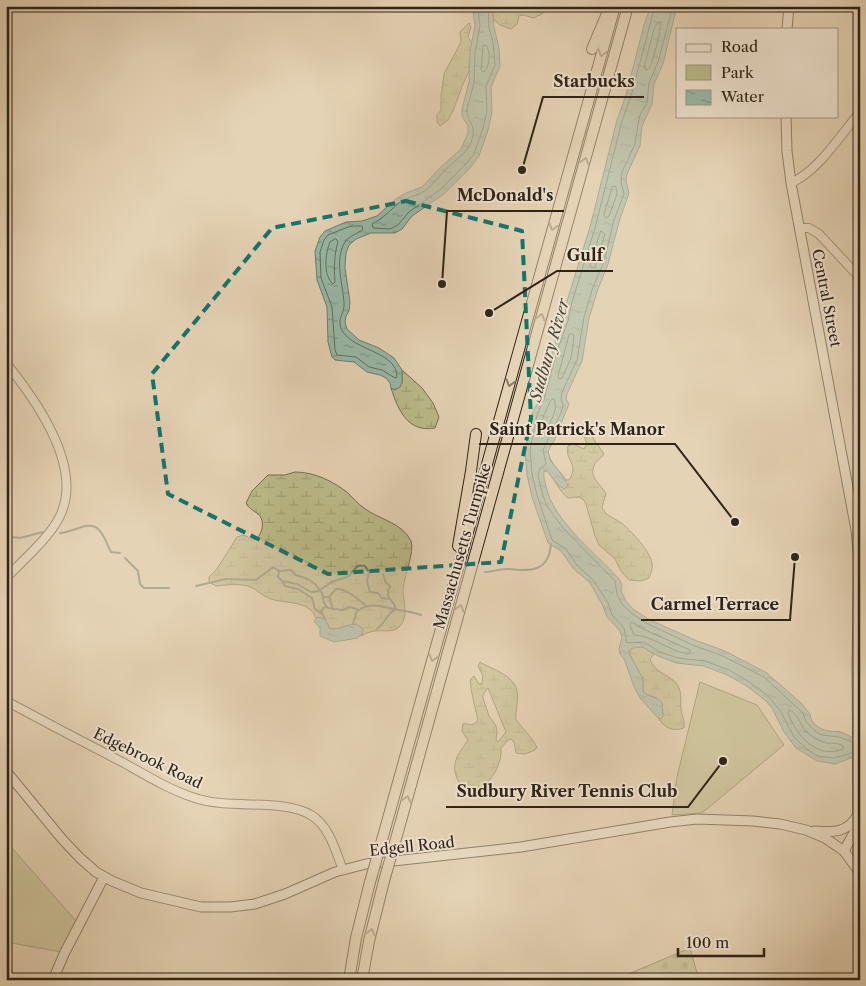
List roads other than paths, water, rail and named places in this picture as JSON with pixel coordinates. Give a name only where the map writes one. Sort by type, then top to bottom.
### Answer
[{"type":"highway","points":[[592,49],[611,6]]},
{"type":"highway","name":"Massachusetts Turnpike","points":[[349,980],[356,938],[370,882],[615,6]]},
{"type":"highway","name":"Massachusetts Turnpike","points":[[362,980],[369,941],[384,881],[628,6]]},
{"type":"highway","points":[[438,639],[471,471],[476,434]]},
{"type":"main road","points":[[787,28],[789,6]]},
{"type":"main road","name":"Central Street","points":[[786,118],[787,151],[791,183],[856,530],[859,561],[858,814],[856,830],[844,851]]},
{"type":"main road","name":"Edgell Road","points":[[6,771],[80,858],[104,877],[131,889],[176,902],[206,907],[247,906],[266,901],[343,870],[366,864],[521,847],[697,819],[761,822],[788,825],[806,830],[825,838],[844,851],[860,873]]},
{"type":"main road","points":[[806,830],[840,831],[848,827],[858,814]]},
{"type":"main road","points":[[53,980],[64,954],[104,877]]},
{"type":"street","points":[[791,183],[802,178],[813,168],[860,112]]},
{"type":"street","points":[[799,228],[809,228],[819,234],[860,278]]},
{"type":"street","points":[[6,363],[31,394],[42,415],[61,454],[66,470],[67,484],[66,500],[59,519],[44,538],[6,578]]},
{"type":"street","name":"Edgebrook Road","points":[[6,701],[158,782],[193,798],[217,803],[291,808],[305,812],[318,821],[329,835],[343,870]]},
{"type":"water","points":[[472,6],[492,6],[500,66],[491,87],[492,112],[479,156],[470,168],[444,194],[412,216],[402,229],[395,233],[371,233],[356,239],[349,245],[346,253],[345,268],[350,302],[345,322],[347,329],[359,340],[379,348],[394,358],[402,370],[402,383],[395,390],[391,388],[386,378],[367,372],[354,362],[335,360],[332,357],[328,342],[327,307],[317,280],[315,251],[320,237],[325,231],[346,222],[362,221],[377,216],[397,198],[422,187],[461,149],[468,133],[468,126],[462,116],[462,109],[469,82],[470,52],[475,25]]},
{"type":"water","points":[[651,6],[678,6],[663,64],[654,84],[652,104],[642,126],[640,146],[627,174],[626,181],[629,193],[608,264],[589,318],[582,361],[567,394],[566,399],[569,404],[548,451],[550,460],[568,485],[565,489],[562,488],[547,471],[544,471],[546,486],[557,512],[576,536],[619,579],[622,585],[621,591],[633,609],[648,619],[697,641],[725,651],[767,673],[801,703],[810,714],[816,726],[830,731],[841,732],[855,738],[860,758],[851,758],[835,764],[817,761],[796,748],[784,732],[772,708],[765,700],[745,685],[727,675],[704,666],[676,663],[658,656],[643,647],[632,648],[629,651],[630,655],[643,679],[643,691],[662,703],[663,717],[661,719],[658,718],[640,698],[635,689],[624,659],[620,654],[619,649],[622,637],[620,631],[607,617],[590,583],[573,568],[561,551],[548,543],[532,497],[527,475],[525,451],[532,414],[540,398],[563,320],[590,227],[617,120]]},
{"type":"water","points":[[318,617],[325,619],[330,629],[357,624],[363,629],[363,632],[358,638],[334,642],[320,636],[320,628],[314,621]]},
{"type":"waterway","points":[[60,533],[86,526],[95,527],[103,535],[111,552],[120,553]]},
{"type":"waterway","points":[[6,536],[20,538],[43,532]]},
{"type":"waterway","points":[[485,572],[503,569],[531,570],[538,568],[547,560],[551,544]]},
{"type":"waterway","points":[[125,558],[138,571],[140,584],[144,588],[169,588]]},
{"type":"waterway","points":[[279,571],[278,577],[282,581],[297,584],[311,592],[318,591],[332,582],[347,577],[361,565],[365,566],[369,572],[367,581],[370,592],[378,593],[382,598],[389,599]]},
{"type":"waterway","points":[[196,586],[226,579],[256,580],[273,567],[279,571],[291,570],[296,575],[308,579],[315,584],[322,593],[324,603],[328,608],[342,610],[350,607],[359,610],[364,607],[379,606],[421,615]]},
{"type":"waterway","points":[[377,629],[396,609],[388,596],[390,586],[385,581],[383,574]]},
{"type":"waterway","points":[[282,581],[285,586],[298,589],[312,598],[315,609],[322,614]]},
{"type":"waterway","points":[[323,597],[329,597],[336,589],[340,589],[352,594],[366,606]]},
{"type":"waterway","points":[[329,597],[333,609]]},
{"type":"waterway","points":[[325,619],[321,611],[326,606]]},
{"type":"waterway","points":[[353,624],[358,610]]},
{"type":"place","name":"Starbucks","points":[[522,170]]},
{"type":"place","name":"McDonald's","points":[[442,284]]},
{"type":"place","name":"Gulf","points":[[489,313]]},
{"type":"place","name":"Saint Patrick's Manor","points":[[735,522]]},
{"type":"place","name":"Carmel Terrace","points":[[795,557]]},
{"type":"place","name":"Sudbury River Tennis Club","points":[[723,761]]},
{"type":"water label","name":"Sudbury River","points":[[549,350]]}]
